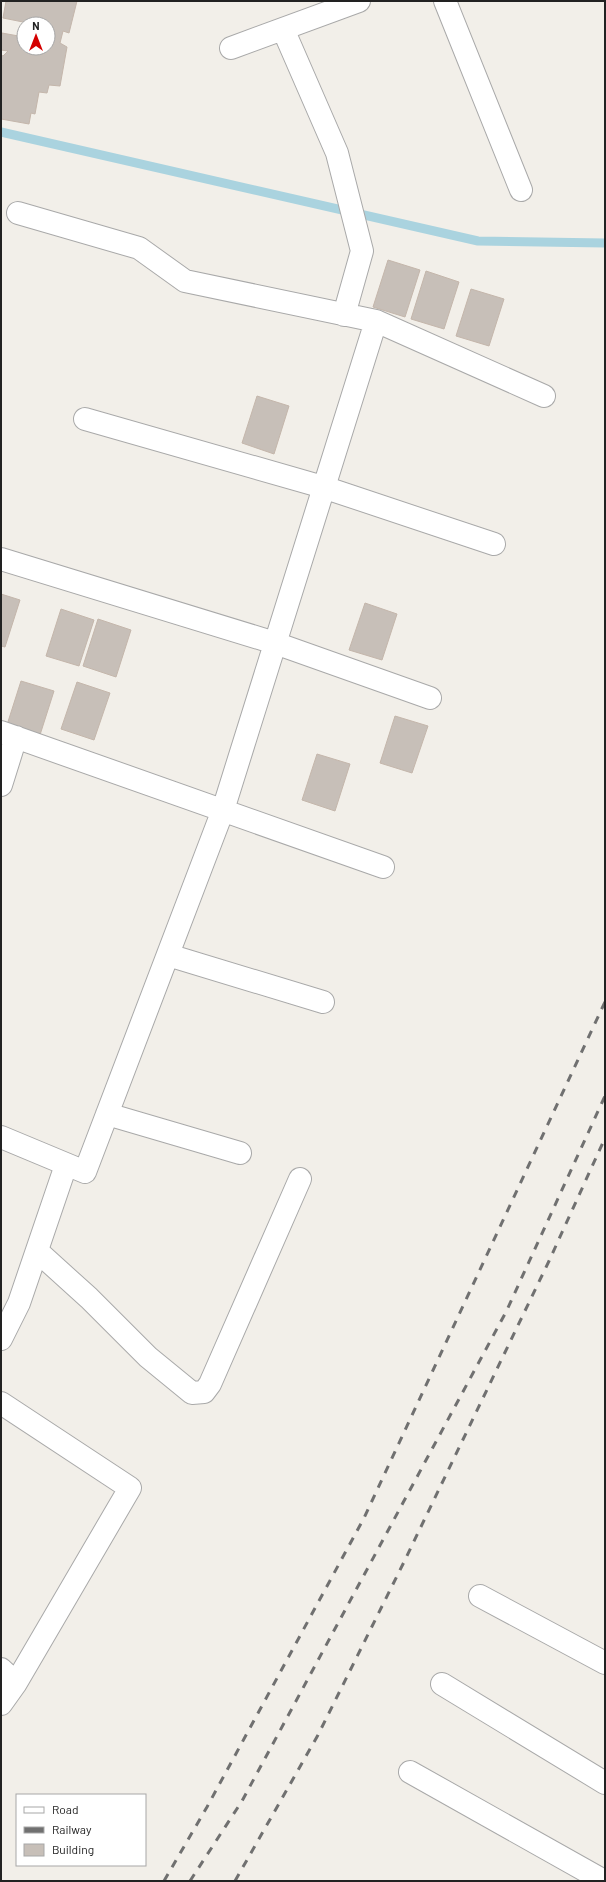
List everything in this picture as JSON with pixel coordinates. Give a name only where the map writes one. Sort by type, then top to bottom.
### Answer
[{"type":"street","points":[[231,48],[359,1]]},
{"type":"street","points":[[445,1],[520,190]]},
{"type":"street","points":[[283,29],[337,153],[362,251],[344,315]]},
{"type":"street","points":[[18,213],[139,248],[185,281],[376,322],[544,396]]},
{"type":"street","points":[[1,1138],[85,1172],[224,810],[323,487],[376,322]]},
{"type":"street","points":[[85,419],[323,487],[494,544]]},
{"type":"street","points":[[1,559],[275,643],[430,698]]},
{"type":"street","points":[[1,785],[8,734],[383,867]]},
{"type":"street","points":[[168,955],[323,1002]]},
{"type":"street","points":[[108,1114],[240,1153]]},
{"type":"street","points":[[1,1339],[19,1303],[66,1165]]},
{"type":"street","points":[[37,1251],[89,1298],[148,1357],[192,1393],[204,1392],[210,1384],[300,1179]]},
{"type":"street","points":[[1,1403],[130,1488],[9,1676],[1,1704]]},
{"type":"street","points":[[480,1596],[605,1663]]},
{"type":"street","points":[[442,1684],[605,1783]]},
{"type":"street","points":[[410,1772],[604,1881]]},
{"type":"building","points":[[6,1],[77,1],[69,33],[63,31],[60,43],[67,47],[60,86],[49,85],[47,93],[39,92],[35,114],[31,113],[29,124],[1,119],[1,55],[3,56],[8,51],[1,50],[2,33],[16,36],[16,56],[56,56],[56,16],[16,16],[16,21],[3,18]]},
{"type":"building","points":[[388,260],[420,270],[405,317],[373,307]]},
{"type":"building","points":[[426,271],[459,282],[444,329],[411,319]]},
{"type":"building","points":[[471,289],[504,299],[489,346],[456,336]]},
{"type":"building","points":[[257,396],[289,406],[274,454],[242,443]]},
{"type":"building","points":[[1,594],[20,600],[5,647],[1,646]]},
{"type":"building","points":[[365,603],[397,614],[382,660],[349,650]]},
{"type":"building","points":[[61,609],[94,620],[79,666],[46,656]]},
{"type":"building","points":[[98,619],[131,630],[116,677],[83,666]]},
{"type":"building","points":[[21,681],[54,691],[39,738],[6,728]]},
{"type":"building","points":[[77,682],[110,693],[94,740],[61,729]]},
{"type":"building","points":[[395,716],[428,726],[412,773],[380,763]]},
{"type":"building","points":[[317,754],[350,764],[335,811],[302,800]]},
{"type":"waterway","points":[[1,132],[478,241],[605,243]]},
{"type":"railway","points":[[164,1881],[207,1807],[364,1518],[605,1002]]},
{"type":"railway","points":[[190,1881],[242,1801],[506,1312],[605,1096]]},
{"type":"railway","points":[[235,1881],[318,1735],[403,1564],[549,1261],[605,1138]]}]
